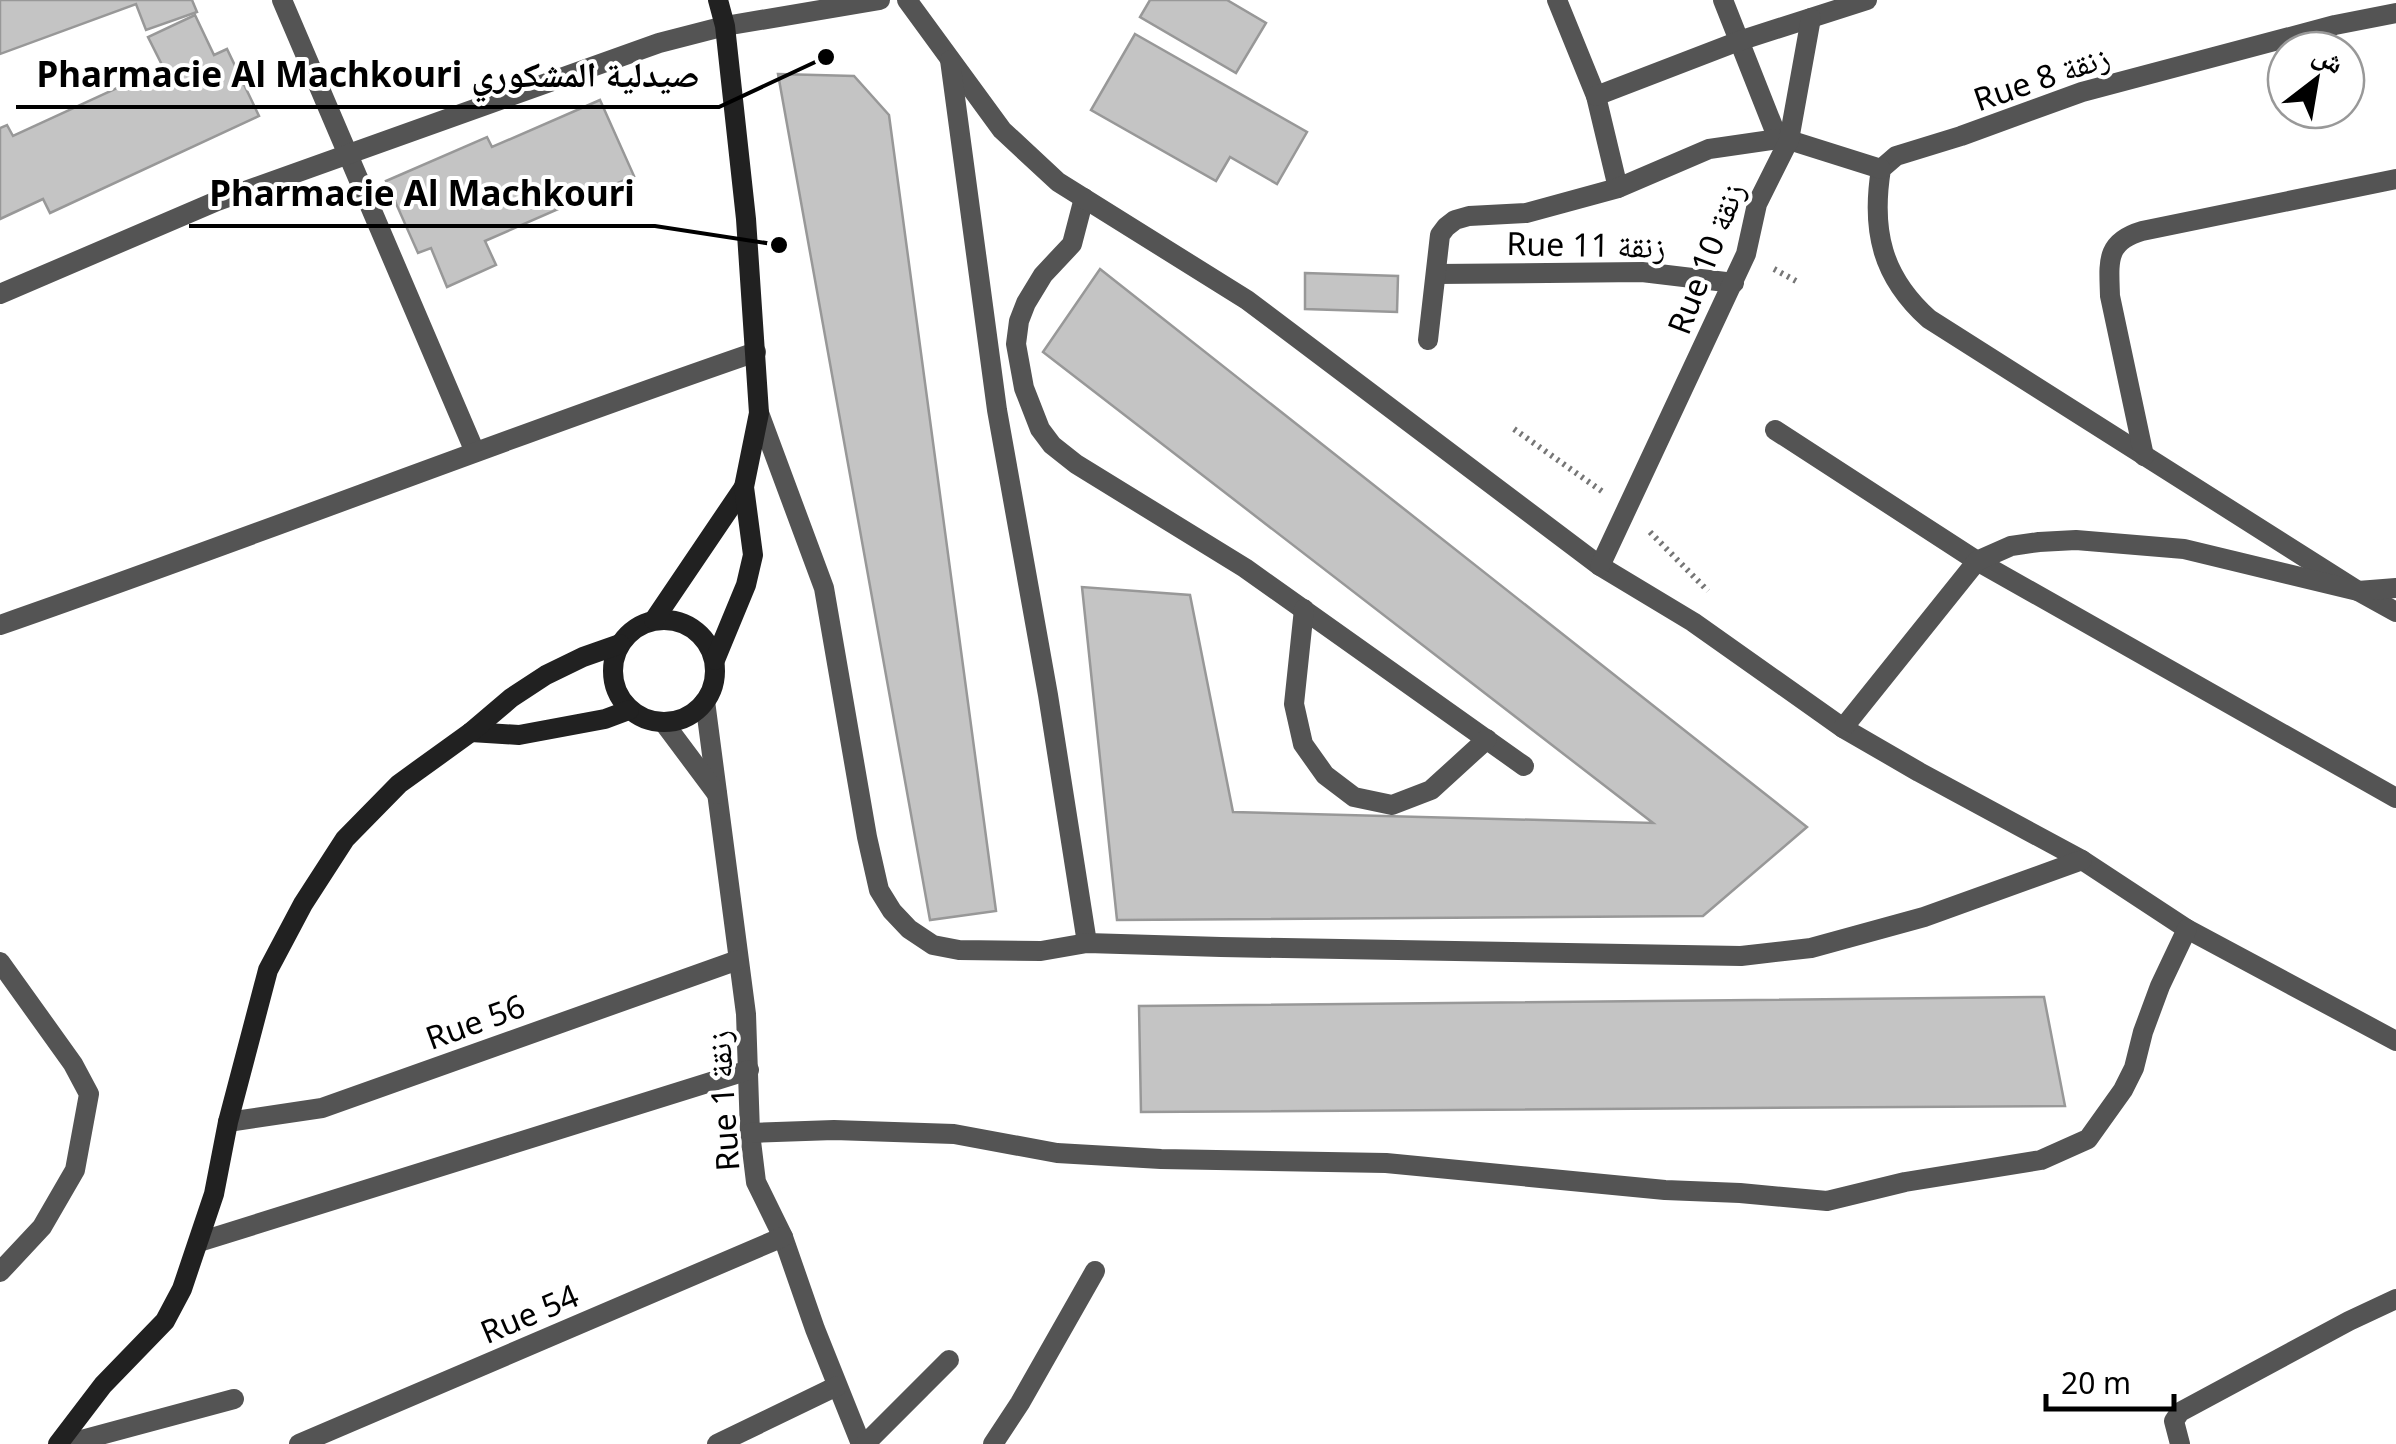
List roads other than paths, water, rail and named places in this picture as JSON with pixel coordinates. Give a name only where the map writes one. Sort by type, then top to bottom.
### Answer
[{"type":"street","points":[[282,0],[475,452]]},
{"type":"street","points":[[715,660],[746,585],[753,555],[744,487],[759,413],[746,219],[725,26],[718,0]]},
{"type":"street","points":[[0,294],[217,201],[659,43],[725,26],[880,0]]},
{"type":"street","points":[[907,0],[1002,130],[1058,182],[1246,300],[1600,566],[1694,622],[1843,728],[2082,860],[2187,929],[2396,1040]]},
{"type":"street","points":[[1558,0],[1596,96],[1618,188]]},
{"type":"street","points":[[1723,0],[1783,140]]},
{"type":"street","points":[[1596,96],[1739,41],[1863,1]]},
{"type":"street","name":"Rue 8 زنقة","points":[[1881,169],[1896,156],[2082,92],[2335,25],[2396,13]]},
{"type":"street","name":"Rue 10 زنقة","points":[[1600,566],[1746,254],[1757,204],[1783,140],[1811,18]]},
{"type":"street","points":[[950,58],[997,410],[1087,942]]},
{"type":"street","points":[[1428,340],[1440,235],[1455,220],[1526,212],[1618,188],[1709,149],[1783,140],[1881,169],[1878,213],[1887,264],[1905,294],[1937,324],[2396,612]]},
{"type":"street","points":[[2144,456],[2110,296],[2109,269],[2116,245],[2129,234],[2142,230],[2396,180]]},
{"type":"street","points":[[1084,198],[1072,244],[1032,289],[1019,321],[1016,344],[1020,369],[1040,429],[1057,450],[1229,558],[1524,766]]},
{"type":"street","name":"Rue 11 زنقة","points":[[1436,274],[1642,272],[1734,284]]},
{"type":"street","points":[[0,625],[756,352]]},
{"type":"street","points":[[759,413],[824,588],[879,890],[892,912],[933,945],[959,950],[1041,950],[1087,942],[1221,948],[1740,956],[1811,948],[1909,921],[2082,860]]},
{"type":"street","points":[[1775,430],[1978,561],[2396,798]]},
{"type":"street","points":[[654,620],[744,487]]},
{"type":"street","points":[[1843,728],[1978,561],[2002,549],[2076,540],[2139,545],[2184,550],[2358,591],[2396,588]]},
{"type":"street","points":[[1304,609],[1294,704],[1303,744],[1325,775],[1354,796],[1392,805],[1431,790],[1488,739]]},
{"type":"street","points":[[654,620],[689,625],[706,640],[715,660],[714,688],[697,712],[681,720],[664,723],[645,719],[630,710],[616,690],[612,666],[620,644],[629,632],[654,620]]},
{"type":"street","points":[[58,1444],[103,1386],[165,1321],[182,1289],[214,1194],[228,1122],[268,970],[345,839],[399,784],[511,698],[583,656],[620,644]]},
{"type":"street","name":"Rue 1 زنقة","points":[[706,701],[746,1014],[750,1133],[756,1182],[784,1237],[815,1329],[863,1444]]},
{"type":"street","points":[[471,732],[519,735],[630,710]]},
{"type":"street","points":[[664,723],[719,796]]},
{"type":"street","points":[[750,1133],[834,1130],[954,1134],[1057,1152],[1160,1160],[1386,1163],[1827,1202],[1904,1182],[2041,1160],[2088,1139],[2134,1068],[2160,986],[2187,929]]},
{"type":"street","name":"Rue 56","points":[[228,1122],[322,1108],[738,960]]},
{"type":"street","points":[[0,962],[73,1064],[89,1094],[75,1170],[42,1227],[0,1272]]},
{"type":"street","points":[[198,1242],[748,1070]]},
{"type":"street","name":"Rue 54","points":[[299,1444],[784,1237]]},
{"type":"street","points":[[993,1444],[1095,1272]]},
{"type":"street","points":[[2180,1444],[2174,1426],[2178,1414],[2396,1299]]},
{"type":"street","points":[[863,1444],[950,1360]]},
{"type":"street","points":[[718,1444],[838,1386]]},
{"type":"street","points":[[67,1444],[234,1399]]},
{"type":"place","name":"Pharmacie Al Machkouri صيدلية المشكوري","points":[[826,57]]},
{"type":"place","name":"Pharmacie Al Machkouri","points":[[779,245]]}]
